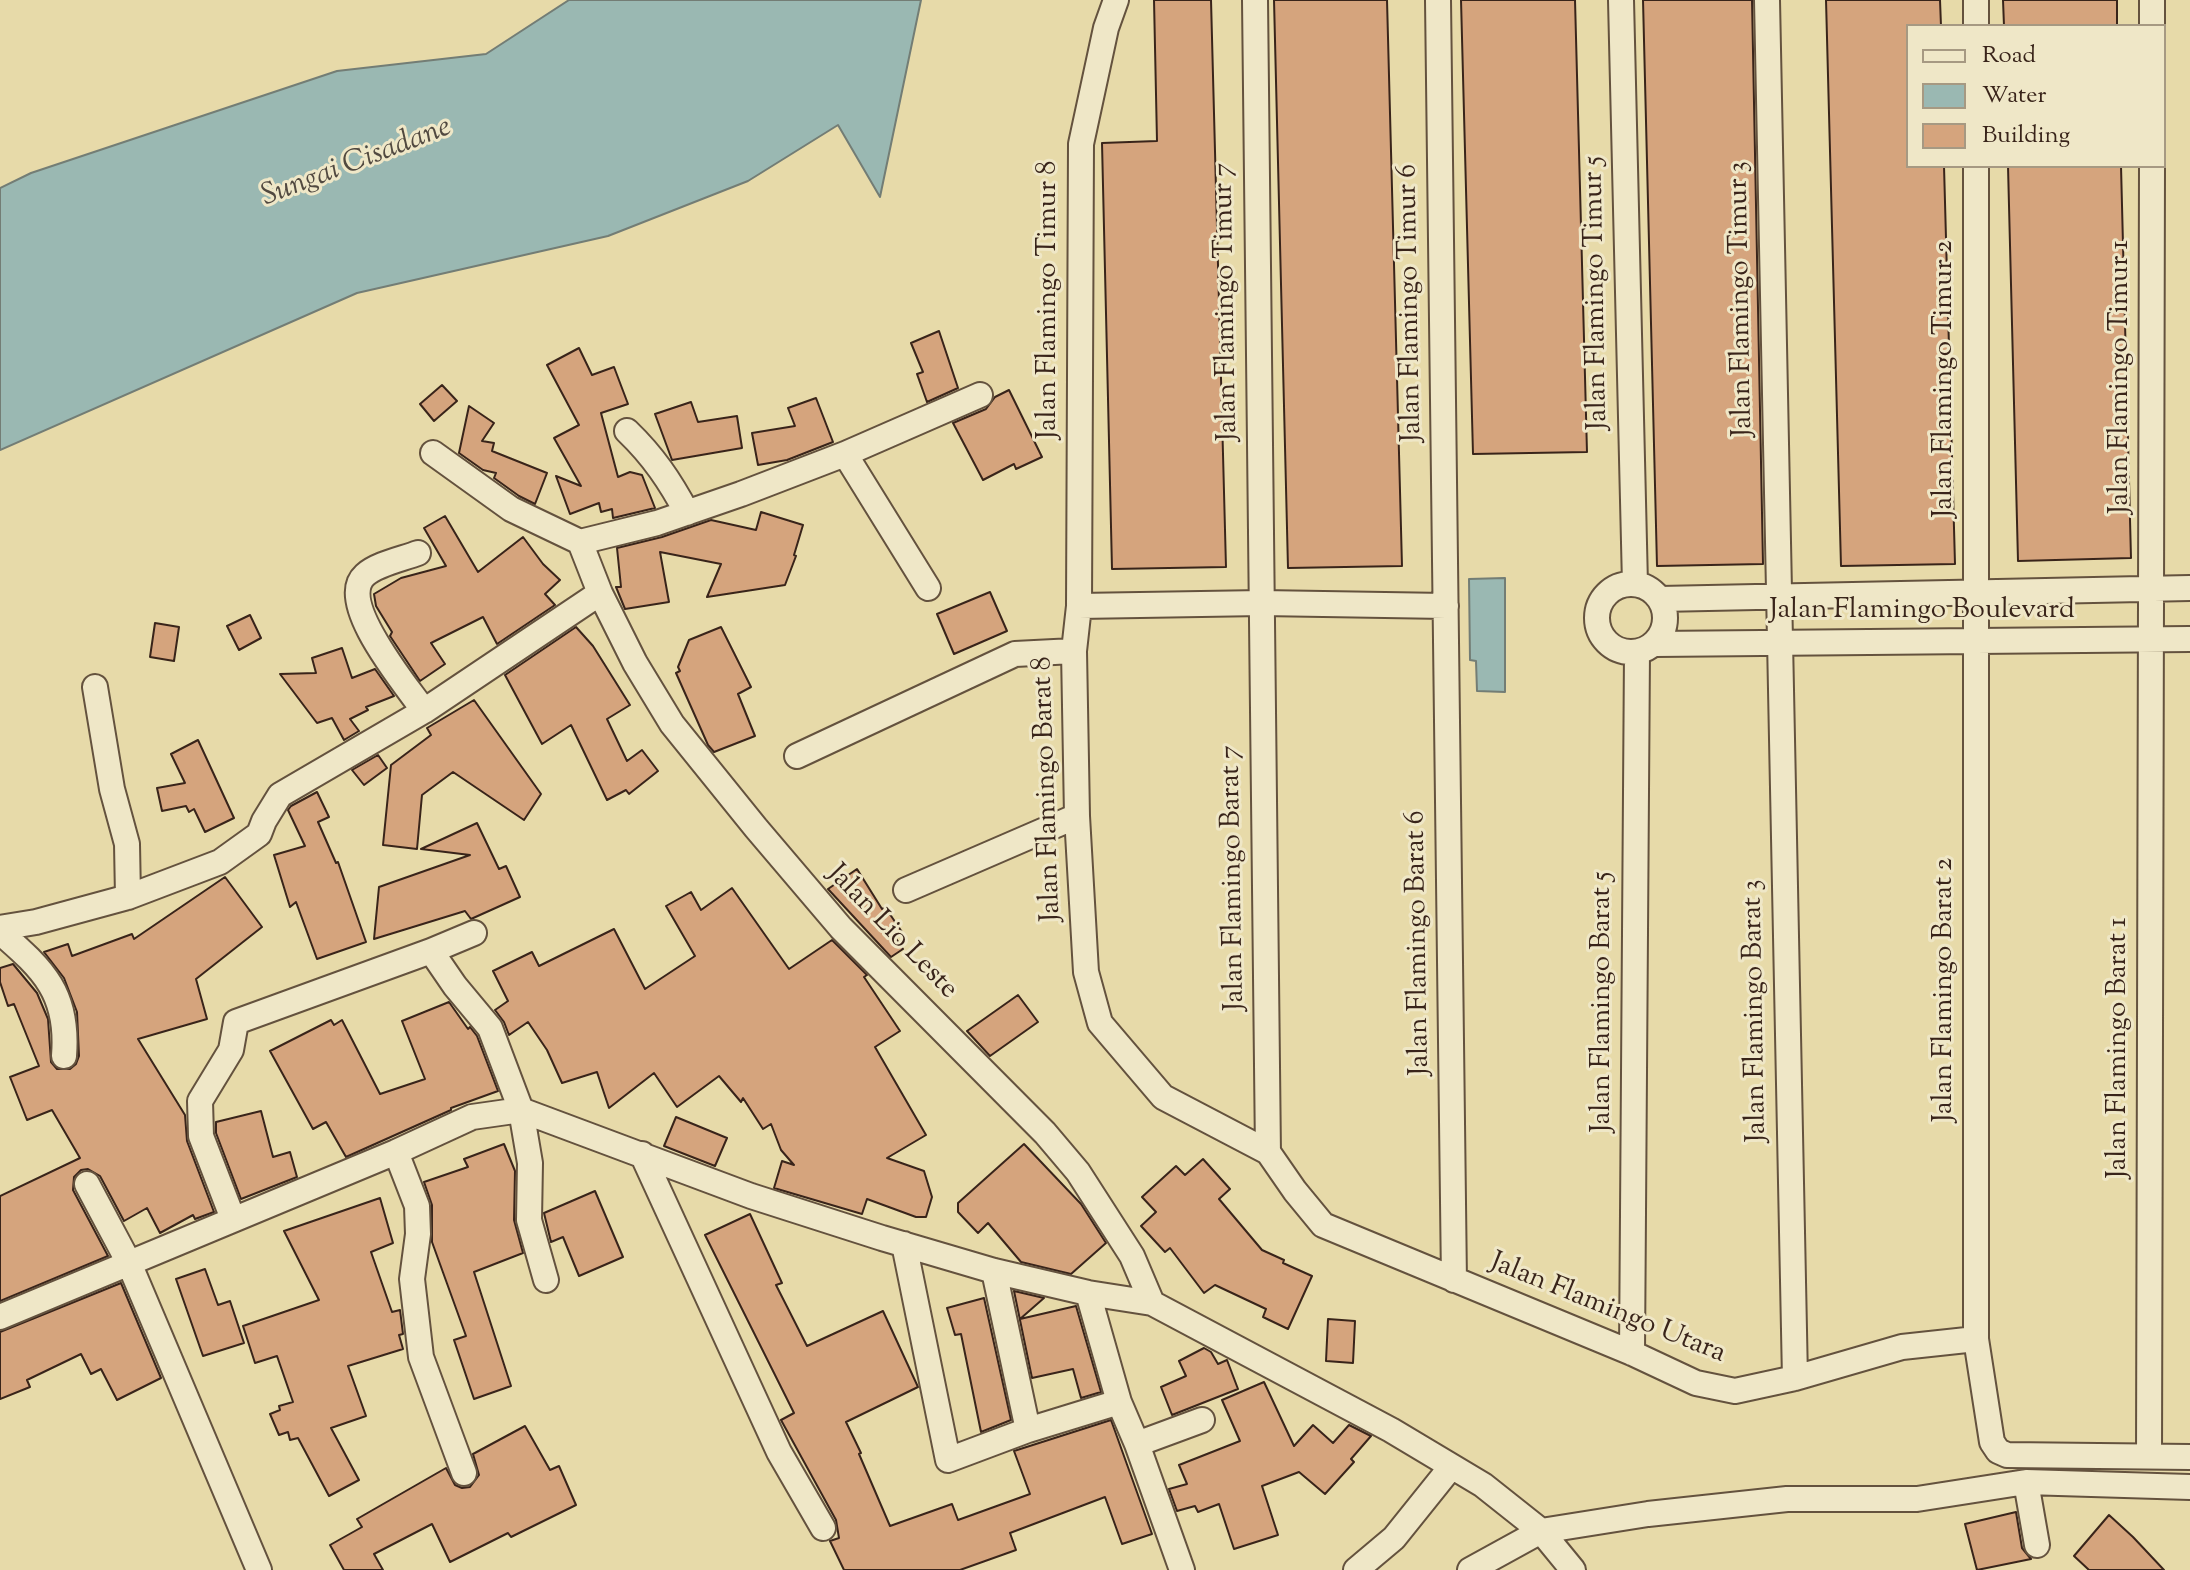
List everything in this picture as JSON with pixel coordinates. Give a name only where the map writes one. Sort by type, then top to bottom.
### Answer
[{"type":"street","name":"Jalan Flamingo Timur 8","points":[[1079,606],[1081,144],[1106,28],[1116,0]]},
{"type":"street","name":"Jalan Flamingo Timur 7","points":[[1255,0],[1262,603]]},
{"type":"street","name":"Jalan Flamingo Timur 6","points":[[1438,0],[1446,606]]},
{"type":"street","name":"Jalan Flamingo Timur 5","points":[[1621,0],[1635,584]]},
{"type":"street","name":"Jalan Flamingo Timur 3","points":[[1767,0],[1780,643]]},
{"type":"street","points":[[1976,0],[1976,24]]},
{"type":"street","points":[[2152,0],[2152,24]]},
{"type":"street","name":"Jalan Flamingo Timur 2","points":[[1976,168],[1976,641]]},
{"type":"street","name":"Jalan Flamingo Timur 1","points":[[2151,640],[2152,168]]},
{"type":"street","points":[[433,453],[511,509],[580,542],[687,513],[845,454],[980,395]]},
{"type":"street","points":[[627,431],[667,475],[687,513]]},
{"type":"street","points":[[845,454],[928,588]]},
{"type":"street","name":"Jalan Lio Leste","points":[[580,542],[600,593],[635,663],[672,724],[841,928],[1045,1133],[1078,1172],[1132,1256],[1152,1303]]},
{"type":"street","points":[[418,553],[367,573],[358,584],[357,599],[365,626],[424,711]]},
{"type":"street","points":[[1635,584],[1653,592],[1660,599],[1666,618],[1661,636],[1646,648],[1627,653],[1609,645],[1603,638],[1597,619],[1602,600],[1608,592],[1635,584]]},
{"type":"street","name":"Jalan Flamingo Boulevard","points":[[1660,599],[2190,588]]},
{"type":"street","points":[[0,930],[128,897],[220,862],[259,834],[280,795],[424,711],[600,593]]},
{"type":"street","points":[[1079,606],[1262,603],[1446,606]]},
{"type":"street","name":"Jalan Flamingo Barat 7","points":[[1262,603],[1268,1152]]},
{"type":"street","name":"Jalan Flamingo Barat 8","points":[[1079,606],[1074,651],[1077,816],[1086,972]]},
{"type":"street","name":"Jalan Flamingo Barat 6","points":[[1446,606],[1454,1280]]},
{"type":"street","name":"Jalan Flamingo Boulevard","points":[[1646,648],[1780,643],[2190,639]]},
{"type":"street","name":"Jalan Flamingo Barat 1","points":[[2149,1456],[2151,640]]},
{"type":"street","name":"Jalan Flamingo Barat 2","points":[[1976,641],[1976,1339]]},
{"type":"street","name":"Jalan Flamingo Barat 3","points":[[1780,643],[1795,1378]]},
{"type":"street","name":"Jalan Flamingo Barat 5","points":[[1632,1353],[1646,648]]},
{"type":"street","points":[[797,756],[1015,654],[1074,651]]},
{"type":"street","points":[[95,687],[112,789],[127,844],[128,897]]},
{"type":"street","points":[[906,890],[1077,816]]},
{"type":"street","points":[[0,930],[36,963],[55,992],[63,1017],[64,1056]]},
{"type":"street","points":[[233,1219],[201,1136],[200,1101],[231,1050],[236,1022],[474,933]]},
{"type":"street","points":[[431,951],[490,1028],[521,1110],[530,1163],[529,1220],[546,1280]]},
{"type":"street","name":"Jalan Flamingo Utara","points":[[1086,972],[1100,1023],[1163,1097],[1268,1152],[1323,1225],[1632,1353],[1696,1383],[1735,1391],[1795,1378],[1902,1347],[1976,1339]]},
{"type":"street","points":[[0,1317],[396,1152],[472,1117],[521,1110],[751,1196],[904,1244],[994,1271],[1088,1293],[1152,1303],[1391,1430],[1483,1485],[1541,1531],[1573,1570]]},
{"type":"street","points":[[396,1152],[417,1206],[418,1234],[412,1279],[421,1357],[464,1473]]},
{"type":"street","points":[[642,1154],[779,1452],[823,1528]]},
{"type":"street","points":[[87,1184],[129,1263],[259,1570]]},
{"type":"street","points":[[904,1244],[948,1460],[1028,1430],[1119,1402]]},
{"type":"street","points":[[994,1271],[1028,1430]]},
{"type":"street","points":[[1088,1293],[1119,1402],[1182,1570]]},
{"type":"street","points":[[1976,1339],[1992,1442],[1998,1451],[2007,1455],[2190,1457]]},
{"type":"street","points":[[1137,1444],[1202,1420]]},
{"type":"street","points":[[1356,1570],[1394,1538],[1451,1467]]},
{"type":"street","points":[[2026,1482],[2037,1545]]},
{"type":"street","points":[[1470,1570],[1541,1531],[1648,1514],[1787,1499],[1917,1499],[2026,1482],[2190,1487]]},
{"type":"water","name":"Sungai Cisadane","points":[[569,0],[921,0],[880,197],[838,125],[748,181],[608,236],[357,293],[0,450],[0,188],[31,173],[337,71],[486,54]]},
{"type":"water","points":[[1505,578],[1505,692],[1477,691],[1476,661],[1470,660],[1469,579]]},
{"type":"building","points":[[1154,0],[1211,0],[1226,567],[1112,569],[1102,143],[1157,141]]},
{"type":"building","points":[[1274,0],[1387,0],[1402,566],[1288,568]]},
{"type":"building","points":[[1461,0],[1575,0],[1587,452],[1473,454]]},
{"type":"building","points":[[1643,0],[1752,0],[1763,564],[1657,566]]},
{"type":"building","points":[[1826,0],[1940,0],[1941,24],[1906,24],[1906,168],[1944,168],[1955,564],[1841,566]]},
{"type":"building","points":[[2003,0],[2117,0],[2117,24],[2004,24]]},
{"type":"building","points":[[2008,168],[2121,168],[2131,558],[2018,561]]},
{"type":"building","points":[[939,331],[958,388],[927,402],[917,374],[923,372],[911,343]]},
{"type":"building","points":[[579,348],[592,375],[614,367],[628,404],[601,413],[618,477],[630,472],[642,475],[655,508],[613,518],[612,509],[601,512],[599,503],[570,514],[556,476],[581,486],[554,438],[579,425],[547,365]]},
{"type":"building","points":[[442,385],[457,401],[434,421],[420,404]]},
{"type":"building","points":[[1009,390],[1042,457],[1016,469],[1014,464],[983,480],[953,423],[986,409],[995,397]]},
{"type":"building","points":[[816,398],[833,442],[787,460],[758,465],[752,433],[795,426],[788,408]]},
{"type":"building","points":[[691,402],[698,422],[737,416],[742,448],[672,460],[655,414]]},
{"type":"building","points":[[469,406],[494,423],[482,441],[494,443],[492,451],[547,473],[535,504],[494,478],[496,473],[483,470],[459,453]]},
{"type":"building","points":[[761,512],[803,525],[785,585],[707,597],[721,564],[660,552],[669,602],[625,609],[616,587],[621,587],[617,548],[711,520],[756,530]]},
{"type":"building","points":[[445,516],[478,572],[523,537],[543,564],[560,580],[545,594],[555,605],[497,644],[483,617],[431,643],[445,664],[420,681],[390,636],[392,632],[376,606],[374,594],[401,578],[446,566],[424,528]]},
{"type":"building","points":[[990,592],[1007,631],[954,654],[937,614]]},
{"type":"building","points":[[250,615],[261,638],[239,650],[227,626]]},
{"type":"building","points":[[155,623],[179,627],[174,661],[150,657]]},
{"type":"building","points":[[576,627],[593,646],[630,705],[607,719],[627,761],[642,750],[658,771],[629,794],[626,790],[607,800],[571,725],[542,744],[505,675]]},
{"type":"building","points":[[721,627],[751,687],[738,694],[755,736],[714,752],[676,673],[680,671],[678,667],[689,640]]},
{"type":"building","points":[[342,648],[352,678],[375,669],[394,696],[366,707],[368,710],[350,719],[359,731],[344,740],[332,718],[317,723],[280,674],[316,673],[312,658]]},
{"type":"building","points":[[474,700],[541,794],[524,820],[453,772],[422,795],[417,849],[383,845],[391,765],[431,735],[427,728]]},
{"type":"building","points":[[198,740],[234,818],[205,832],[194,809],[189,812],[186,806],[162,811],[157,788],[185,783],[171,754]]},
{"type":"building","points":[[378,755],[387,768],[364,785],[352,770]]},
{"type":"building","points":[[317,792],[329,817],[318,822],[338,862],[366,942],[317,959],[296,902],[290,907],[274,855],[305,846],[288,810]]},
{"type":"building","points":[[477,823],[499,869],[506,866],[520,897],[471,919],[465,911],[374,939],[379,887],[470,855],[421,849]]},
{"type":"building","points":[[857,869],[882,909],[885,907],[902,932],[895,937],[903,949],[891,957],[828,889]]},
{"type":"building","points":[[225,877],[262,927],[196,979],[207,1019],[138,1039],[185,1115],[187,1141],[214,1212],[195,1219],[193,1215],[160,1233],[147,1208],[124,1221],[100,1176],[88,1169],[81,1170],[74,1177],[73,1190],[108,1256],[0,1301],[0,1196],[80,1158],[52,1110],[27,1120],[10,1077],[39,1066],[14,1004],[8,1006],[0,982],[0,968],[13,964],[37,993],[48,1019],[51,1062],[57,1069],[70,1069],[79,1056],[77,1012],[64,978],[44,952],[68,944],[72,956],[132,934],[134,939]]},
{"type":"building","points":[[732,888],[789,969],[832,940],[867,975],[864,977],[900,1031],[875,1047],[926,1135],[887,1158],[924,1171],[932,1197],[926,1217],[916,1217],[867,1199],[862,1214],[774,1188],[782,1161],[794,1165],[781,1150],[771,1124],[763,1129],[743,1098],[741,1102],[719,1076],[677,1107],[654,1073],[609,1108],[597,1072],[562,1083],[547,1050],[528,1022],[509,1035],[495,1010],[508,1001],[493,971],[532,952],[539,966],[614,929],[645,989],[695,956],[666,906],[691,892],[701,910]]},
{"type":"building","points":[[1018,995],[1038,1022],[990,1056],[967,1031]]},
{"type":"building","points":[[449,1002],[468,1029],[470,1027],[477,1036],[498,1091],[451,1108],[346,1157],[326,1122],[313,1129],[270,1051],[331,1020],[334,1025],[342,1020],[380,1094],[425,1079],[402,1021]]},
{"type":"building","points":[[261,1111],[273,1157],[290,1152],[297,1177],[241,1199],[216,1133],[216,1122]]},
{"type":"building","points":[[676,1117],[727,1138],[715,1166],[664,1146]]},
{"type":"building","points":[[504,1144],[515,1171],[514,1220],[523,1253],[474,1272],[511,1386],[474,1399],[454,1340],[466,1336],[432,1242],[432,1205],[424,1182],[468,1167],[464,1159]]},
{"type":"building","points":[[1024,1144],[1081,1204],[1106,1243],[1071,1274],[1021,1262],[988,1223],[978,1233],[958,1212],[958,1203]]},
{"type":"building","points":[[1203,1159],[1230,1189],[1219,1199],[1262,1250],[1312,1276],[1288,1329],[1263,1317],[1266,1309],[1215,1285],[1204,1293],[1170,1248],[1165,1252],[1141,1226],[1156,1212],[1142,1197],[1176,1166],[1185,1175]]},
{"type":"building","points":[[595,1191],[623,1257],[579,1276],[563,1237],[551,1242],[544,1213]]},
{"type":"building","points":[[380,1198],[393,1243],[371,1252],[392,1312],[400,1310],[403,1334],[399,1335],[403,1349],[348,1366],[366,1416],[331,1428],[359,1480],[329,1496],[298,1438],[290,1440],[288,1432],[279,1435],[270,1414],[280,1410],[279,1406],[293,1402],[277,1356],[255,1363],[243,1326],[319,1300],[284,1231]]},
{"type":"building","points":[[750,1214],[782,1283],[776,1285],[807,1346],[883,1311],[918,1387],[846,1422],[890,1526],[952,1504],[958,1520],[1030,1494],[1014,1451],[1111,1420],[1152,1534],[1122,1544],[1105,1497],[1010,1533],[1016,1550],[960,1570],[844,1570],[830,1541],[839,1538],[836,1520],[781,1420],[794,1413],[705,1235]]},
{"type":"building","points":[[205,1269],[218,1305],[230,1301],[244,1343],[203,1356],[176,1279]]},
{"type":"building","points":[[121,1283],[161,1378],[117,1400],[101,1369],[91,1374],[81,1354],[27,1380],[30,1387],[0,1399],[0,1332]]},
{"type":"building","points":[[1014,1291],[1044,1298],[1020,1319],[1076,1306],[1101,1392],[1081,1398],[1073,1369],[1032,1378]]},
{"type":"building","points":[[984,1298],[1011,1420],[981,1432],[961,1334],[955,1335],[947,1308]]},
{"type":"building","points":[[1328,1319],[1355,1321],[1353,1363],[1326,1361]]},
{"type":"building","points":[[1204,1348],[1211,1352],[1218,1364],[1227,1360],[1238,1389],[1172,1415],[1161,1387],[1186,1376],[1179,1361]]},
{"type":"building","points":[[1264,1382],[1294,1446],[1313,1425],[1333,1443],[1349,1425],[1371,1436],[1351,1459],[1354,1462],[1325,1494],[1299,1472],[1262,1486],[1278,1535],[1234,1549],[1219,1504],[1198,1512],[1195,1506],[1177,1511],[1169,1489],[1187,1484],[1179,1465],[1240,1441],[1222,1400]]},
{"type":"building","points":[[525,1426],[550,1470],[559,1466],[576,1505],[511,1537],[508,1533],[450,1562],[432,1524],[374,1554],[383,1570],[344,1570],[330,1545],[362,1527],[357,1519],[446,1468],[455,1485],[470,1487],[479,1475],[473,1454]]},
{"type":"building","points":[[2016,1512],[2022,1548],[2031,1559],[1977,1570],[1965,1524]]},
{"type":"building","points":[[2109,1515],[2164,1570],[2089,1570],[2074,1556]]}]
